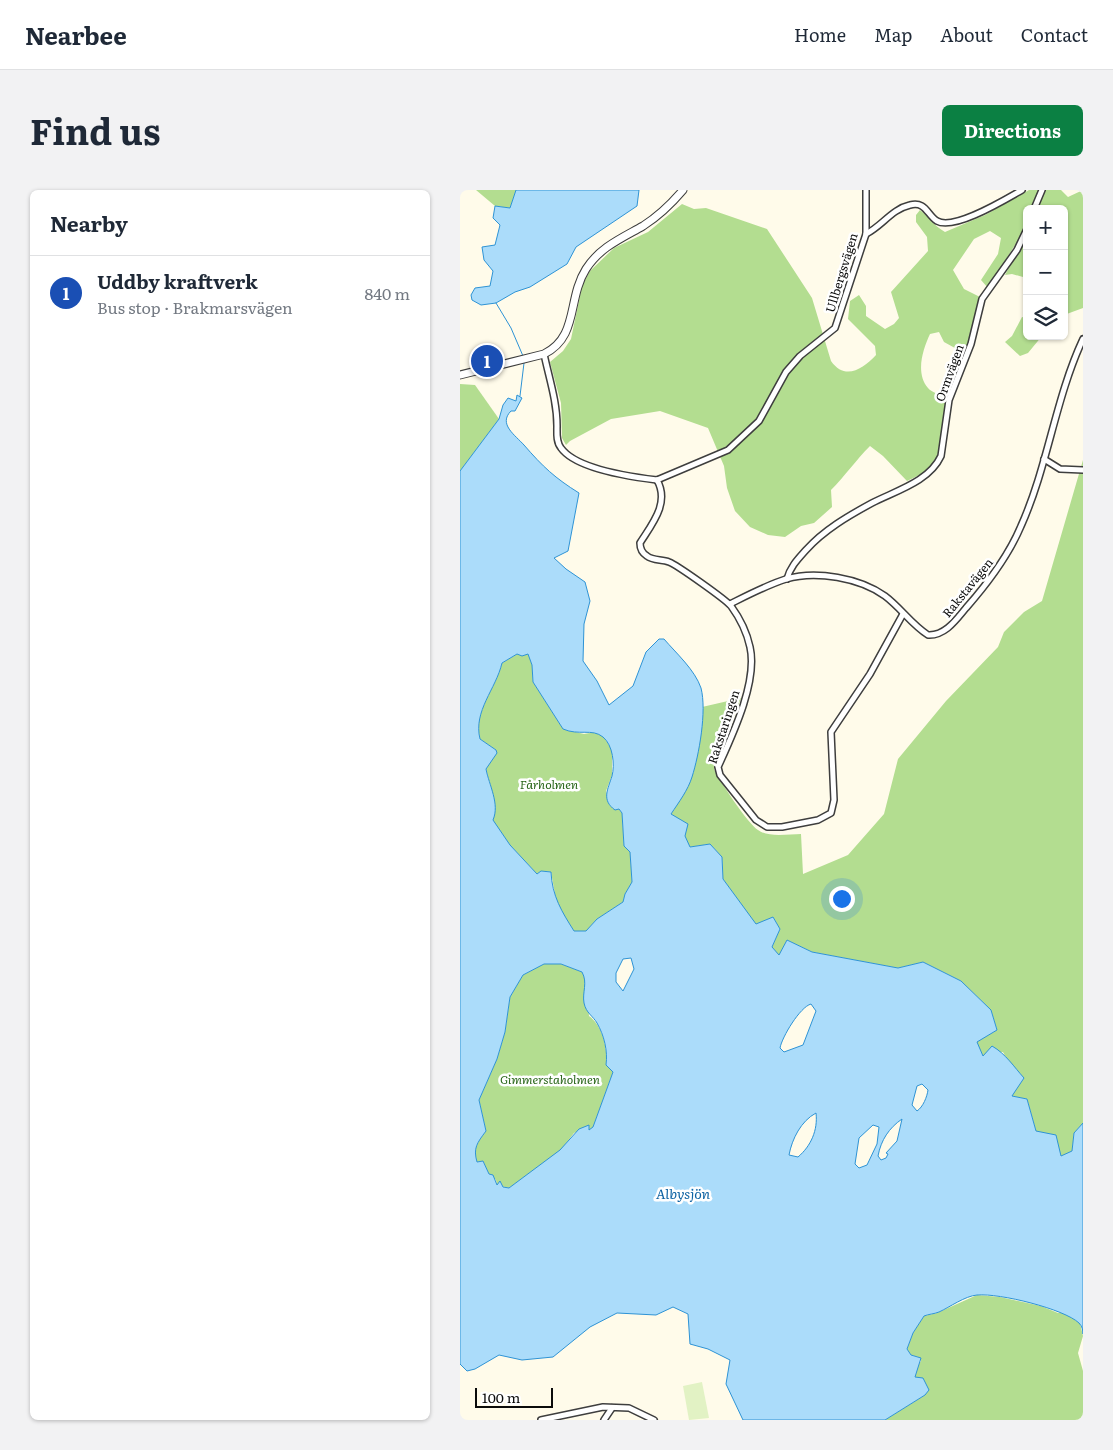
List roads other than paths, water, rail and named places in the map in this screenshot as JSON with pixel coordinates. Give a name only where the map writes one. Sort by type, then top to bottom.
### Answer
[{"type":"street","points":[[460,375],[544,354],[558,345],[567,332],[577,287],[595,256],[621,237],[645,225],[683,190]]},
{"type":"street","name":"Ullbergsvägen","points":[[657,480],[728,450],[759,421],[786,372],[805,351],[835,328],[866,234],[866,190]]},
{"type":"street","points":[[866,234],[897,210],[912,204],[923,206],[936,221],[948,224],[981,212],[1022,190]]},
{"type":"street","points":[[1036,205],[1042,190]]},
{"type":"street","name":"Ormvägen","points":[[788,579],[789,570],[823,535],[871,504],[914,482],[937,465],[941,456],[949,400],[971,344],[982,299],[1023,237]]},
{"type":"street","name":"Rakstavägen","points":[[730,604],[788,579],[828,577],[860,583],[887,598],[918,628],[933,635],[945,631],[985,587],[1002,562],[1021,527],[1044,459],[1060,396],[1083,339]]},
{"type":"street","points":[[544,354],[555,400],[557,440],[560,448],[572,458],[618,475],[657,480],[662,494],[661,507],[640,543],[642,552],[646,556],[669,562],[685,571],[730,604]]},
{"type":"street","points":[[1044,459],[1060,469],[1083,470]]},
{"type":"street","name":"Rakstaringen","points":[[730,604],[742,625],[751,648],[750,675],[740,716],[718,767],[720,774],[756,820],[767,827],[782,827],[818,820],[831,813],[834,800],[831,732],[870,674],[903,614]]},
{"type":"street","points":[[541,1420],[603,1407],[629,1408],[654,1420]]},
{"type":"street","points":[[604,1420],[612,1408]]},
{"type":"water","points":[[516,190],[639,190],[637,206],[576,247],[567,264],[530,287],[515,292],[496,303],[481,305],[472,300],[471,295],[475,288],[490,286],[493,271],[484,260],[482,247],[495,245],[500,225],[493,218],[495,206],[510,208]]},
{"type":"water","name":"Albysjön","points":[[517,395],[522,398],[515,411],[511,411],[507,416],[506,420],[509,429],[550,472],[579,493],[568,551],[554,558],[585,582],[590,601],[584,624],[583,661],[597,681],[609,705],[633,686],[646,652],[659,639],[664,639],[685,662],[701,688],[703,720],[695,768],[688,787],[671,814],[688,824],[685,836],[690,847],[710,844],[722,857],[723,879],[756,924],[773,917],[780,929],[772,947],[779,955],[787,940],[812,952],[898,968],[923,962],[961,981],[991,1010],[997,1030],[977,1042],[983,1056],[992,1046],[1006,1057],[1024,1078],[1012,1096],[1027,1099],[1036,1131],[1056,1135],[1061,1156],[1072,1151],[1074,1133],[1083,1123],[1083,1334],[1079,1323],[1060,1312],[1015,1299],[987,1295],[968,1297],[939,1312],[924,1316],[913,1333],[907,1349],[911,1355],[921,1358],[915,1377],[923,1378],[929,1390],[925,1395],[885,1420],[743,1420],[726,1384],[730,1360],[708,1349],[690,1344],[688,1314],[673,1307],[656,1315],[617,1313],[590,1327],[553,1357],[522,1360],[499,1355],[475,1369],[467,1371],[460,1364],[460,471],[499,419],[503,405],[508,398],[516,401]],"holes":[[[517,654],[522,656],[528,654],[532,665],[533,682],[563,729],[599,734],[611,750],[613,771],[607,798],[611,806],[615,810],[619,809],[622,813],[624,846],[630,852],[632,882],[623,902],[597,919],[586,931],[574,931],[565,917],[553,889],[551,872],[541,871],[537,874],[510,845],[493,820],[495,801],[486,769],[497,753],[496,750],[480,739],[479,729],[482,710],[502,663]],[[631,958],[634,969],[623,991],[616,982],[616,973],[623,959]],[[544,964],[561,964],[582,972],[585,980],[585,1006],[602,1033],[606,1049],[606,1065],[613,1072],[593,1127],[589,1130],[589,1125],[579,1129],[560,1150],[509,1188],[503,1187],[500,1181],[497,1185],[493,1175],[489,1174],[483,1161],[477,1162],[475,1153],[478,1142],[486,1131],[479,1100],[497,1059],[505,1032],[510,997],[523,975]],[[811,1004],[816,1011],[803,1045],[784,1052],[780,1048],[781,1043],[792,1023]],[[922,1084],[928,1090],[927,1096],[917,1111],[912,1105],[917,1086]],[[816,1113],[816,1126],[813,1137],[803,1153],[798,1157],[789,1155],[792,1143],[806,1121]],[[902,1119],[897,1141],[886,1153],[888,1154],[886,1158],[881,1160],[878,1156],[881,1145],[893,1126]],[[873,1125],[879,1127],[877,1144],[867,1165],[859,1168],[855,1164],[859,1138]]]},
{"type":"waterway","points":[[496,303],[511,328],[523,356]]},
{"type":"waterway","points":[[520,396],[524,363]]},
{"type":"place","name":"Uddby kraftverk","points":[[487,361]]},
{"type":"park label","name":"Fårholmen","points":[[549,785]]},
{"type":"park label","name":"Gimmerstaholmen","points":[[550,1080]]}]
